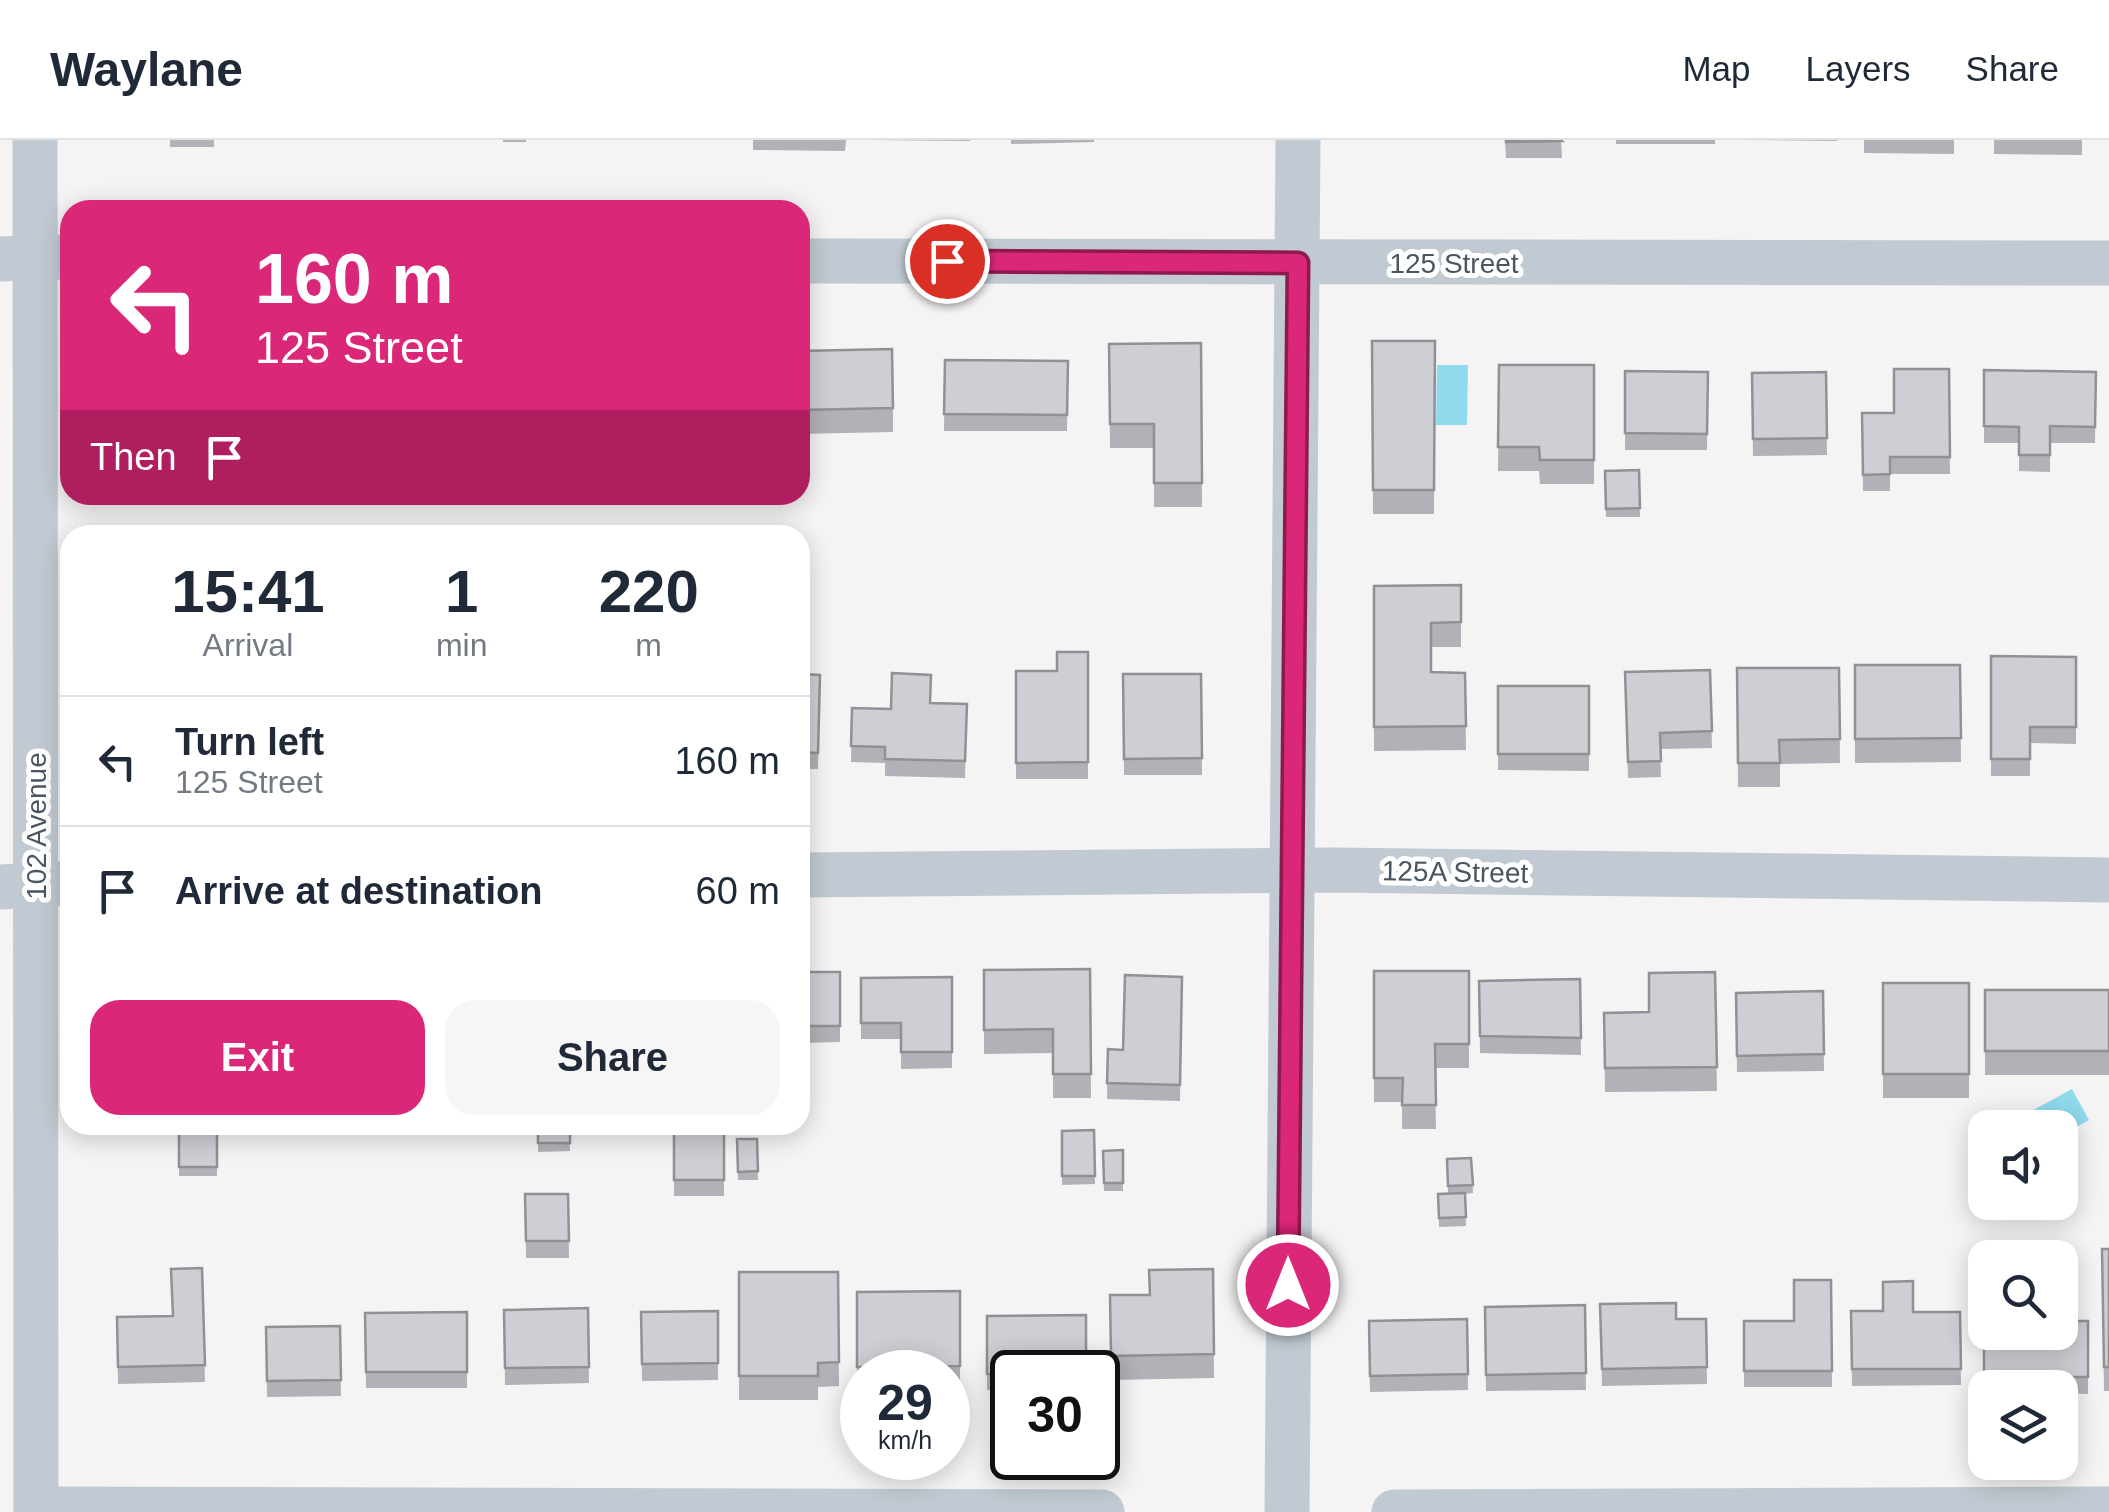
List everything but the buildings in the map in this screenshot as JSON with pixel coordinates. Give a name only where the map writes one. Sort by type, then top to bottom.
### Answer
[{"type":"street","name":"102 Avenue","points":[[35,140],[36,1510]]},
{"type":"street","points":[[1287,1512],[1298,140]]},
{"type":"street","name":"125 Street","points":[[810,260],[2109,264]]},
{"type":"street","name":"125A Street","points":[[810,875],[1291,870],[2109,880]]},
{"type":"street","points":[[1394,1512],[2109,1509]]},
{"type":"street","points":[[36,1510],[1102,1512]]},
{"type":"water","points":[[1437,365],[1468,365],[1467,425],[1436,425]]},
{"type":"water","points":[[2072,1089],[2089,1120],[2078,1126],[2078,1110],[2033,1110]]},
{"type":"route","points":[[947,261],[1298,263],[1288,1285]]}]
